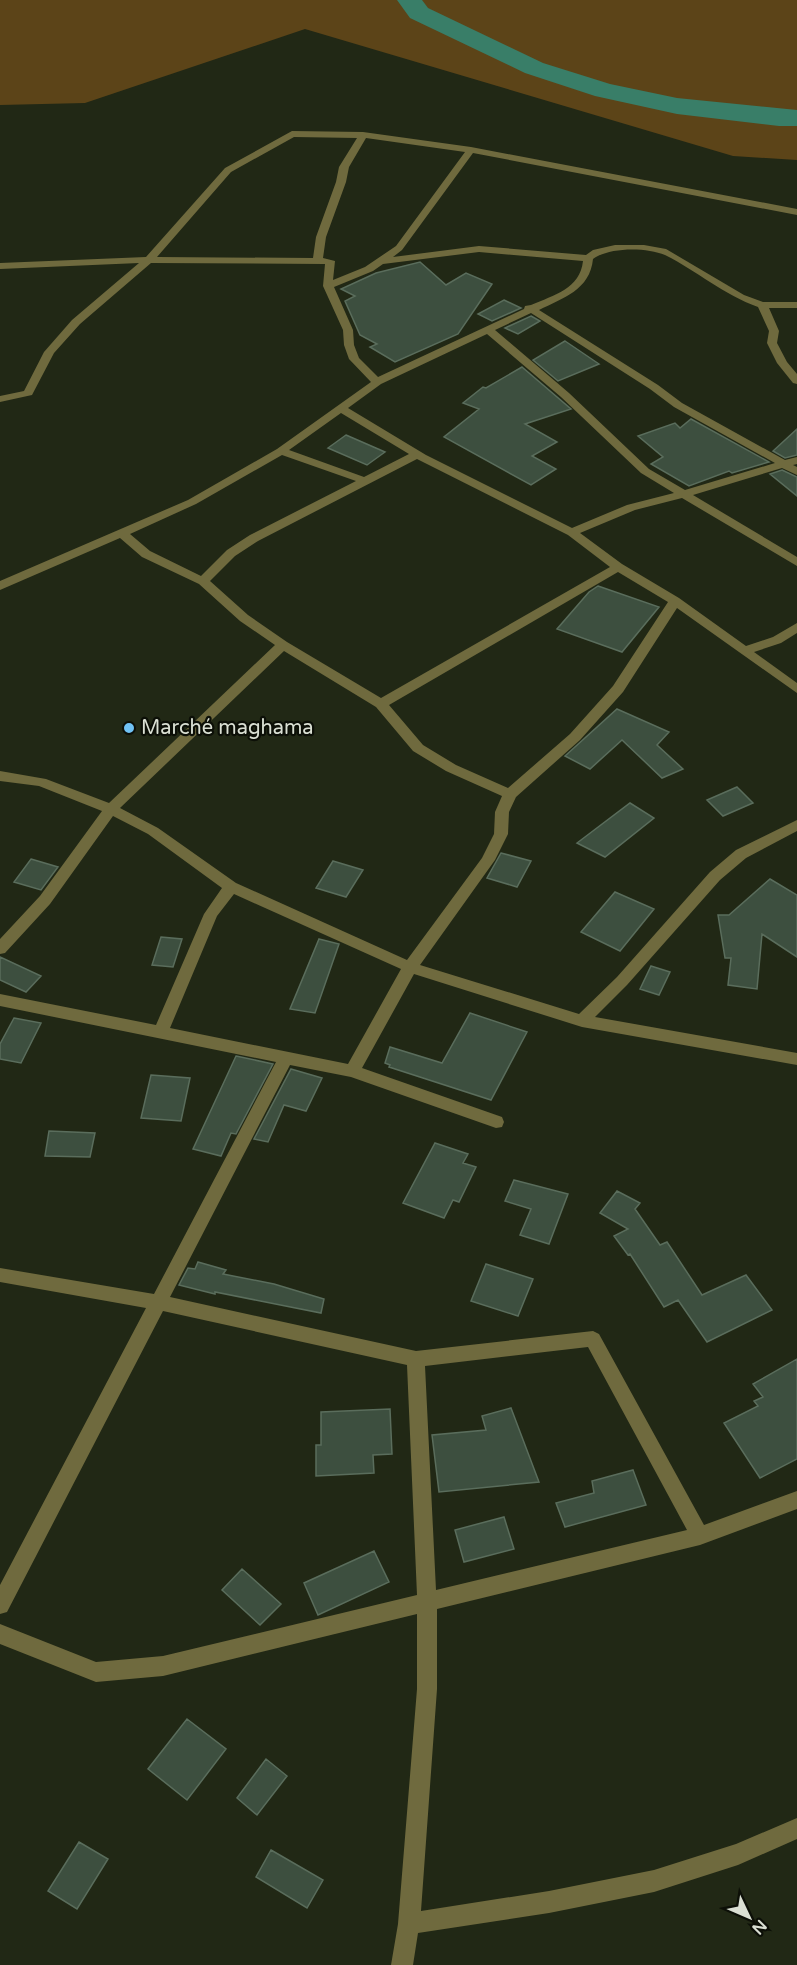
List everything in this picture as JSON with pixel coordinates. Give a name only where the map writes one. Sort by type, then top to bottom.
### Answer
[{"type":"street","points":[[0,399],[28,393],[49,352],[76,322],[149,260],[228,170],[292,134],[363,135],[471,150],[797,212]]},
{"type":"street","points":[[318,261],[321,237],[344,167],[363,135]]},
{"type":"street","points":[[328,286],[383,261],[399,248],[471,150]]},
{"type":"street","points":[[383,261],[479,249],[588,258],[596,252],[615,248],[644,248],[666,252],[740,297],[762,304],[797,305]]},
{"type":"street","points":[[0,586],[192,502],[281,451],[377,382],[529,308],[570,291],[583,282],[587,272],[588,258]]},
{"type":"street","points":[[0,266],[149,260],[330,261],[328,286],[348,330],[349,345],[354,359],[377,382]]},
{"type":"street","points":[[762,304],[774,331],[772,343],[782,363],[797,381]]},
{"type":"street","points":[[529,308],[654,387],[678,405],[722,427],[797,472]]},
{"type":"street","points":[[487,329],[566,395],[645,471],[681,495],[797,562]]},
{"type":"street","points":[[341,408],[418,454],[572,532],[618,567],[675,601],[797,689]]},
{"type":"street","points":[[281,451],[365,481]]},
{"type":"street","points":[[203,581],[231,553],[254,538],[418,454]]},
{"type":"street","points":[[572,532],[631,507],[681,495],[797,460]]},
{"type":"street","points":[[123,534],[146,554],[203,581],[244,618],[283,645],[381,704],[418,748],[451,768],[510,794]]},
{"type":"street","points":[[381,704],[618,567]]},
{"type":"street","points":[[352,1071],[410,967],[488,860],[501,834],[502,812],[510,794],[575,737],[618,690],[675,601]]},
{"type":"street","points":[[743,651],[777,640],[797,627]]},
{"type":"street","points":[[0,949],[45,900],[111,809],[283,645]]},
{"type":"street","points":[[0,776],[41,782],[111,809],[153,831],[231,887],[410,967],[582,1021],[797,1059]]},
{"type":"street","points":[[582,1021],[622,981],[715,876],[741,854],[797,825]]},
{"type":"street","points":[[160,1033],[211,914],[231,887]]},
{"type":"street","points":[[0,1000],[352,1071],[496,1122]]},
{"type":"street","points":[[0,1605],[286,1058]]},
{"type":"street","points":[[0,1275],[157,1302],[416,1359],[593,1340],[700,1536]]},
{"type":"street","points":[[402,1965],[409,1924],[428,1689],[427,1603],[416,1359]]},
{"type":"street","points":[[0,1634],[96,1672],[163,1666],[700,1536],[797,1500]]},
{"type":"street","points":[[409,1924],[549,1902],[654,1881],[738,1854],[797,1828]]},
{"type":"shaded area","points":[[0,0],[797,0],[797,160],[733,156],[305,29],[85,103],[0,105]]},
{"type":"building","points":[[420,262],[446,285],[466,273],[492,284],[458,334],[395,362],[370,347],[377,344],[360,335],[345,301],[355,296],[341,289],[376,273]]},
{"type":"building","points":[[504,300],[521,308],[492,321],[478,314]]},
{"type":"building","points":[[531,316],[540,321],[518,334],[505,328]]},
{"type":"building","points":[[565,341],[599,364],[558,381],[533,360]]},
{"type":"building","points":[[522,367],[571,409],[525,424],[557,442],[532,456],[556,469],[531,485],[444,437],[479,409],[463,403],[483,387],[486,388]]},
{"type":"building","points":[[691,419],[769,462],[732,473],[729,471],[689,486],[651,464],[663,457],[638,436],[675,423],[680,428]]},
{"type":"building","points":[[797,429],[797,455],[785,458],[773,451]]},
{"type":"building","points":[[346,435],[385,452],[367,465],[328,448]]},
{"type":"building","points":[[782,470],[797,477],[797,496],[770,474]]},
{"type":"building","points":[[598,586],[659,607],[622,652],[557,629],[589,592]]},
{"type":"building","points":[[617,709],[669,732],[657,745],[683,769],[662,778],[622,740],[590,769],[565,756]]},
{"type":"building","points":[[737,787],[753,803],[723,816],[707,800]]},
{"type":"building","points":[[630,803],[654,818],[605,857],[577,843]]},
{"type":"building","points":[[501,853],[531,861],[517,887],[487,878]]},
{"type":"building","points":[[31,859],[58,867],[41,890],[14,882]]},
{"type":"building","points":[[333,861],[363,870],[346,897],[316,888]]},
{"type":"building","points":[[770,879],[797,895],[797,957],[762,934],[757,989],[728,985],[731,958],[725,958],[718,915],[729,915]]},
{"type":"building","points":[[615,892],[654,909],[620,951],[581,932]]},
{"type":"building","points":[[161,937],[182,939],[173,967],[152,965]]},
{"type":"building","points":[[319,939],[339,944],[315,1013],[290,1009]]},
{"type":"building","points":[[0,957],[41,976],[26,992],[0,980]]},
{"type":"building","points":[[651,966],[670,972],[659,995],[640,989]]},
{"type":"building","points":[[470,1013],[527,1032],[491,1100],[389,1067],[390,1065],[385,1063],[390,1047],[442,1063]]},
{"type":"building","points":[[14,1018],[41,1023],[21,1063],[0,1059],[0,1044]]},
{"type":"building","points":[[236,1056],[273,1064],[236,1134],[231,1133],[221,1156],[193,1149]]},
{"type":"building","points":[[291,1069],[322,1078],[306,1111],[284,1105],[268,1142],[254,1139]]},
{"type":"building","points":[[151,1075],[190,1078],[181,1121],[141,1118]]},
{"type":"building","points":[[49,1131],[95,1133],[90,1157],[45,1156]]},
{"type":"building","points":[[435,1143],[468,1154],[463,1163],[476,1167],[459,1202],[453,1200],[444,1218],[403,1203]]},
{"type":"building","points":[[514,1180],[568,1194],[549,1244],[520,1235],[531,1209],[505,1201]]},
{"type":"building","points":[[617,1191],[640,1203],[635,1209],[660,1245],[667,1242],[702,1295],[746,1275],[772,1310],[707,1342],[678,1300],[664,1307],[630,1254],[628,1255],[614,1236],[628,1229],[600,1213]]},
{"type":"building","points":[[198,1262],[226,1270],[223,1274],[274,1284],[324,1299],[321,1313],[215,1292],[215,1294],[179,1285],[188,1268],[195,1269]]},
{"type":"building","points":[[486,1264],[533,1279],[518,1316],[471,1301]]},
{"type":"building","points":[[797,1359],[797,1459],[760,1478],[724,1423],[758,1406],[754,1401],[763,1397],[753,1384]]},
{"type":"building","points":[[511,1408],[539,1482],[439,1492],[432,1435],[486,1430],[482,1416]]},
{"type":"building","points":[[390,1409],[392,1454],[373,1455],[374,1473],[316,1476],[316,1445],[321,1445],[321,1412]]},
{"type":"building","points":[[633,1470],[646,1505],[565,1527],[556,1503],[594,1493],[592,1481]]},
{"type":"building","points":[[504,1517],[514,1549],[464,1562],[455,1530]]},
{"type":"building","points":[[374,1551],[389,1582],[318,1615],[304,1583]]},
{"type":"building","points":[[242,1569],[281,1604],[260,1625],[222,1590]]},
{"type":"building","points":[[187,1719],[226,1749],[187,1800],[148,1769]]},
{"type":"building","points":[[266,1759],[287,1776],[257,1815],[237,1798]]},
{"type":"building","points":[[79,1842],[108,1859],[77,1909],[48,1891]]},
{"type":"building","points":[[271,1850],[323,1880],[307,1908],[256,1877]]},
{"type":"waterway","points":[[409,0],[419,13],[534,68],[604,90],[677,106],[797,118]]},
{"type":"place","name":"Marché maghama","points":[[129,728]]}]
